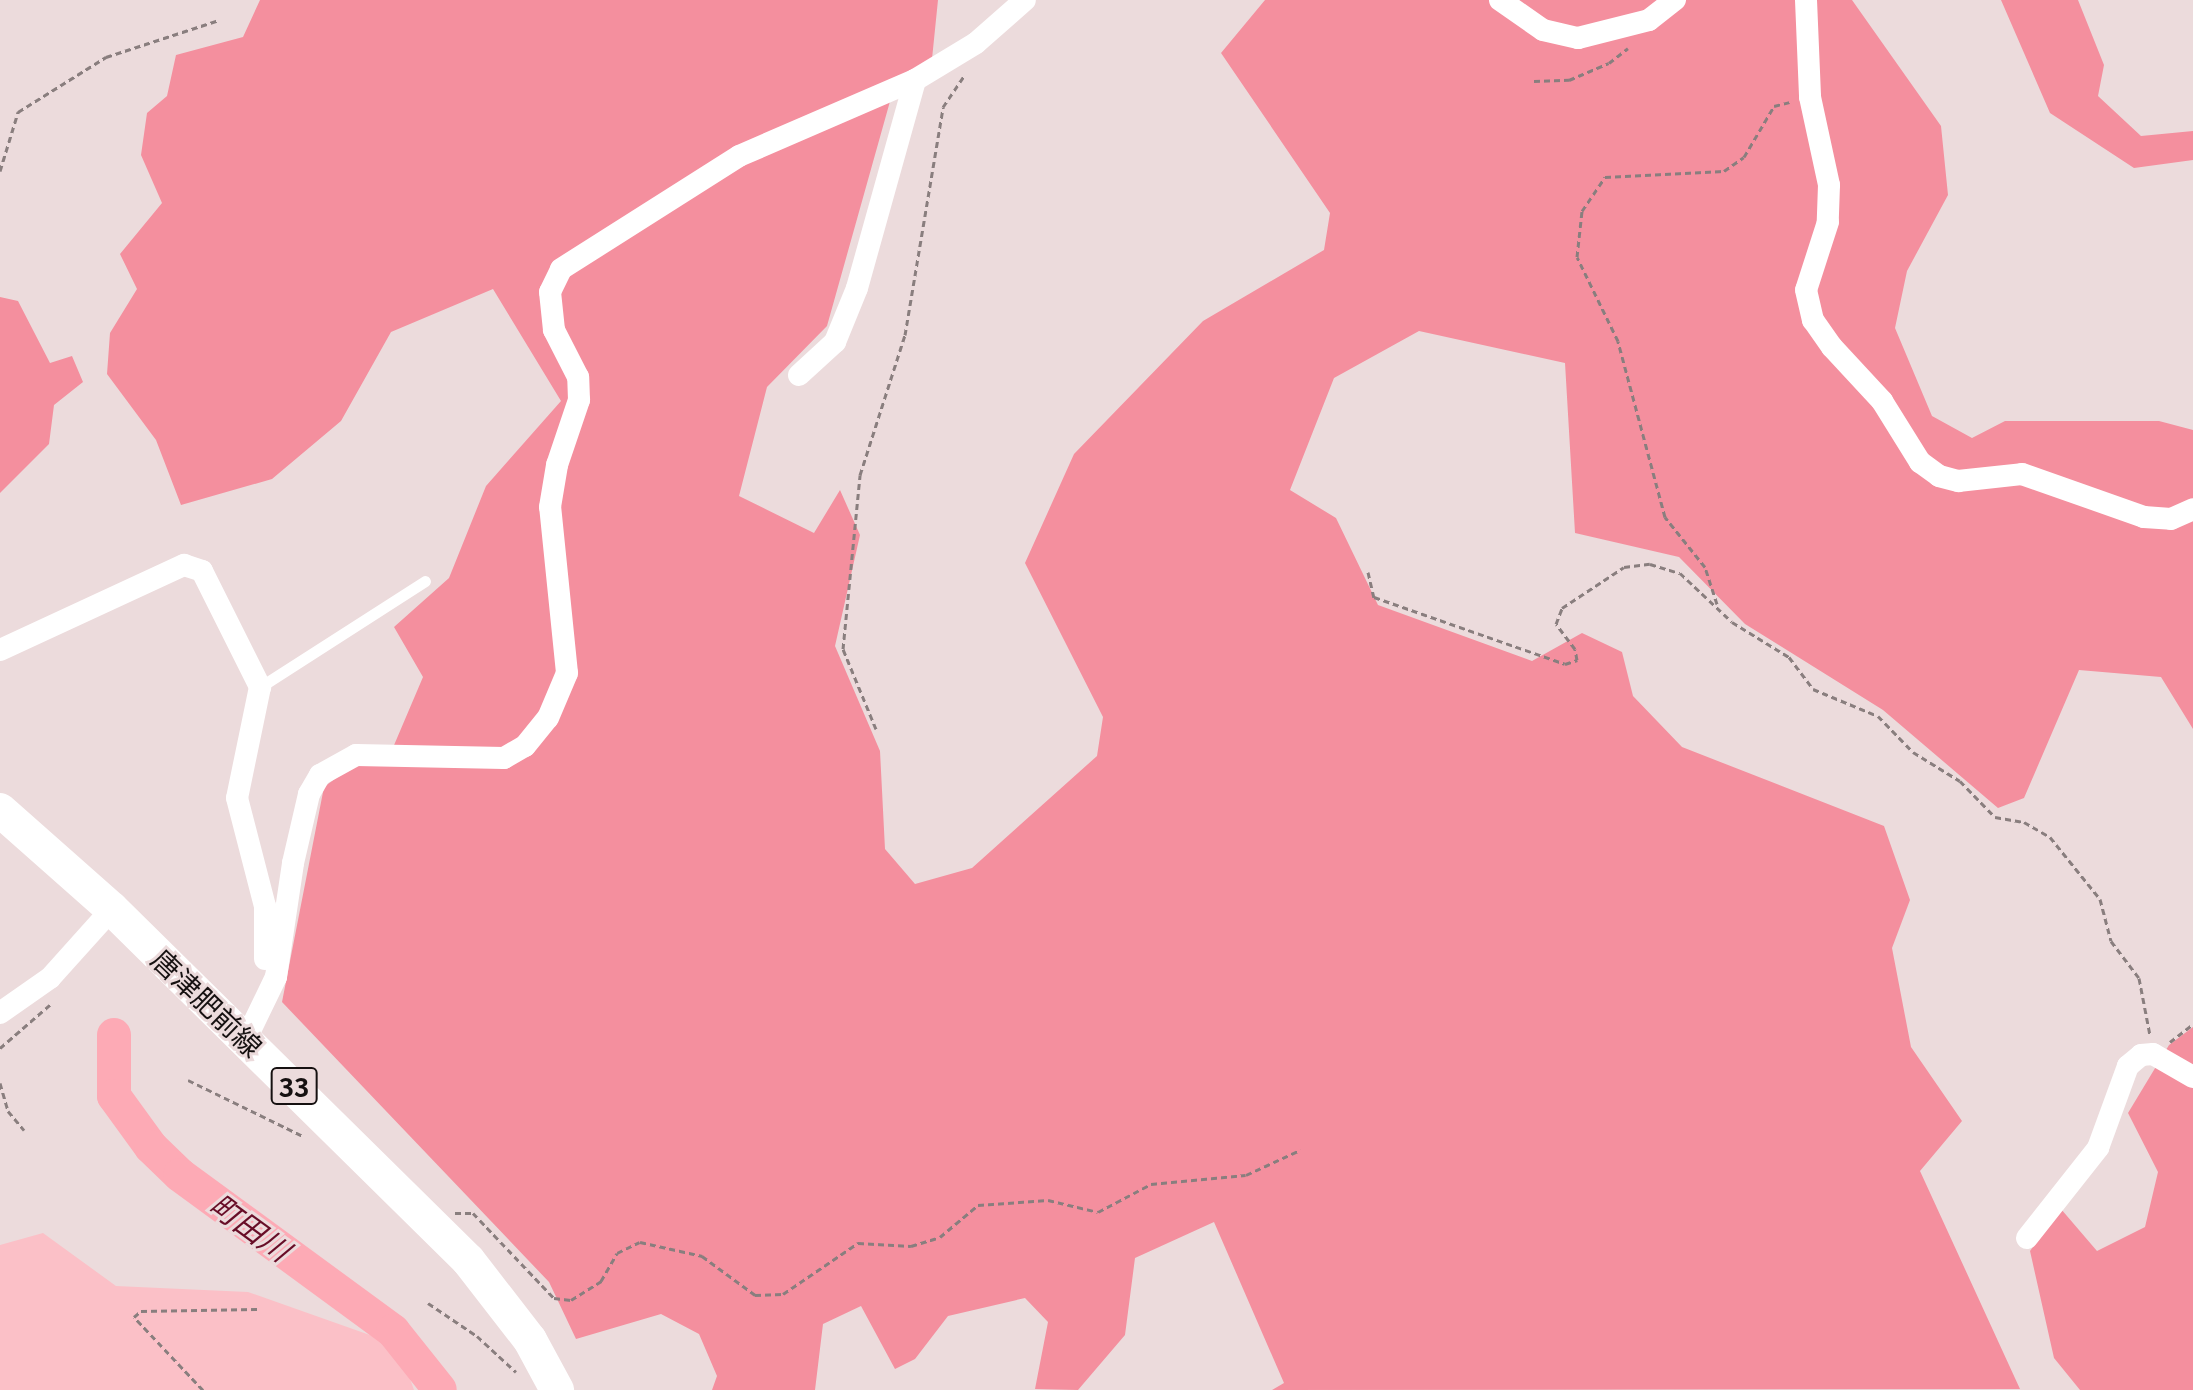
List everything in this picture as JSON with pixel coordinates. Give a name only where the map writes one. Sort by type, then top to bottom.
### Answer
[{"type":"main road","name":"唐津肥前線","points":[[0,810],[112,909],[254,1025],[468,1260],[530,1340],[556,1388]]},
{"type":"street","points":[[254,1025],[276,977],[293,863],[309,794],[320,775],[356,755],[504,758],[525,746],[548,718],[563,684],[566,639],[550,507],[557,465],[579,400],[578,377],[554,330],[550,292],[561,269],[739,156],[915,80],[976,43],[1025,0]]},
{"type":"street","points":[[1500,0],[1543,30],[1578,38],[1649,20],[1675,0]]},
{"type":"street","points":[[1806,0],[1810,97],[1829,185],[1828,222],[1806,290],[1813,320],[1882,401],[1920,462],[1958,481],[2022,474],[2144,517],[2171,519],[2193,509]]},
{"type":"street","points":[[799,375],[835,342],[857,288],[915,80]]},
{"type":"street","points":[[0,650],[184,565],[195,565],[260,687],[237,798],[265,906],[254,1025]]},
{"type":"street","points":[[0,1013],[50,978],[112,909]]},
{"type":"street","points":[[2027,1238],[2098,1148],[2128,1066],[2141,1055],[2153,1054],[2193,1077]]},
{"type":"lane","points":[[260,687],[425,581]]},
{"type":"path","points":[[0,171],[18,112],[106,57],[219,20]]},
{"type":"path","points":[[1534,81],[1569,80],[1609,63],[1641,37],[1649,20]]},
{"type":"path","points":[[876,729],[843,649],[860,475],[905,335],[943,107],[965,74]]},
{"type":"path","points":[[1718,607],[1705,567],[1665,517],[1618,341],[1577,257],[1582,211],[1605,177],[1724,171],[1744,157],[1774,106],[1810,97]]},
{"type":"path","points":[[1368,572],[1374,597],[1565,664],[1577,660],[1575,649],[1556,624],[1562,608],[1624,567],[1650,564],[1680,573],[1732,622],[1789,657],[1813,689],[1878,716],[1913,752],[1960,781],[1995,817],[2024,822],[2050,837],[2100,899],[2111,941],[2139,978],[2153,1054],[2193,1024]]},
{"type":"path","points":[[188,1080],[309,1139]]},
{"type":"path","points":[[0,1083],[8,1111],[24,1130]]},
{"type":"path","points":[[434,1226],[459,1210],[473,1213],[554,1298],[571,1300],[601,1281],[617,1253],[640,1242],[702,1256],[755,1295],[783,1294],[858,1243],[911,1246],[940,1237],[978,1205],[1048,1200],[1098,1212],[1151,1184],[1246,1175],[1300,1150]]},
{"type":"path","points":[[428,1303],[477,1336],[526,1381],[556,1388]]},
{"type":"path","points":[[203,1390],[134,1317],[141,1311],[258,1309]]},
{"type":"shaded area","points":[[260,0],[938,0],[932,59],[896,80],[827,326],[767,387],[739,496],[814,533],[840,490],[860,535],[835,646],[880,751],[885,849],[915,884],[972,868],[1097,756],[1103,717],[1025,563],[1074,454],[1203,321],[1324,250],[1330,213],[1221,53],[1265,0],[1852,0],[1941,126],[1948,195],[1907,271],[1895,328],[1932,416],[1972,438],[2005,421],[2159,421],[2193,430],[2193,729],[2161,677],[2079,670],[2024,798],[1998,808],[1883,710],[1745,624],[1679,557],[1575,533],[1565,363],[1419,331],[1334,378],[1290,490],[1336,518],[1378,605],[1532,661],[1582,633],[1622,652],[1633,696],[1682,747],[1884,826],[1910,900],[1892,948],[1911,1047],[1962,1121],[1920,1171],[2020,1389],[1272,1390],[1284,1383],[1214,1222],[1135,1258],[1125,1335],[1078,1390],[1035,1389],[1048,1322],[1025,1298],[948,1316],[915,1359],[895,1369],[861,1306],[823,1324],[815,1390],[712,1390],[717,1376],[699,1334],[661,1314],[576,1339],[549,1282],[282,1002],[324,787],[352,766],[386,764],[423,677],[394,627],[449,578],[486,486],[561,401],[493,289],[391,332],[341,421],[272,479],[181,505],[156,440],[107,374],[110,333],[137,289],[120,254],[162,203],[141,155],[147,113],[167,96],[176,55],[243,37]]},
{"type":"shaded area","points":[[2001,0],[2078,0],[2104,65],[2098,96],[2141,136],[2193,131],[2193,160],[2134,168],[2050,113]]},
{"type":"shaded area","points":[[0,297],[18,301],[50,363],[72,356],[83,382],[54,405],[49,444],[0,493]]},
{"type":"shaded area","points":[[2193,1027],[2193,1390],[2080,1390],[2054,1358],[2030,1251],[2061,1209],[2097,1251],[2145,1227],[2158,1172],[2128,1113],[2169,1045]]},
{"type":"shaded area","points":[[43,1233],[116,1286],[248,1292],[398,1345],[414,1390],[0,1390],[0,1245]]},
{"type":"waterway","name":"町田川","points":[[114,1035],[114,1096],[151,1147],[180,1175],[393,1331],[440,1390]]}]
